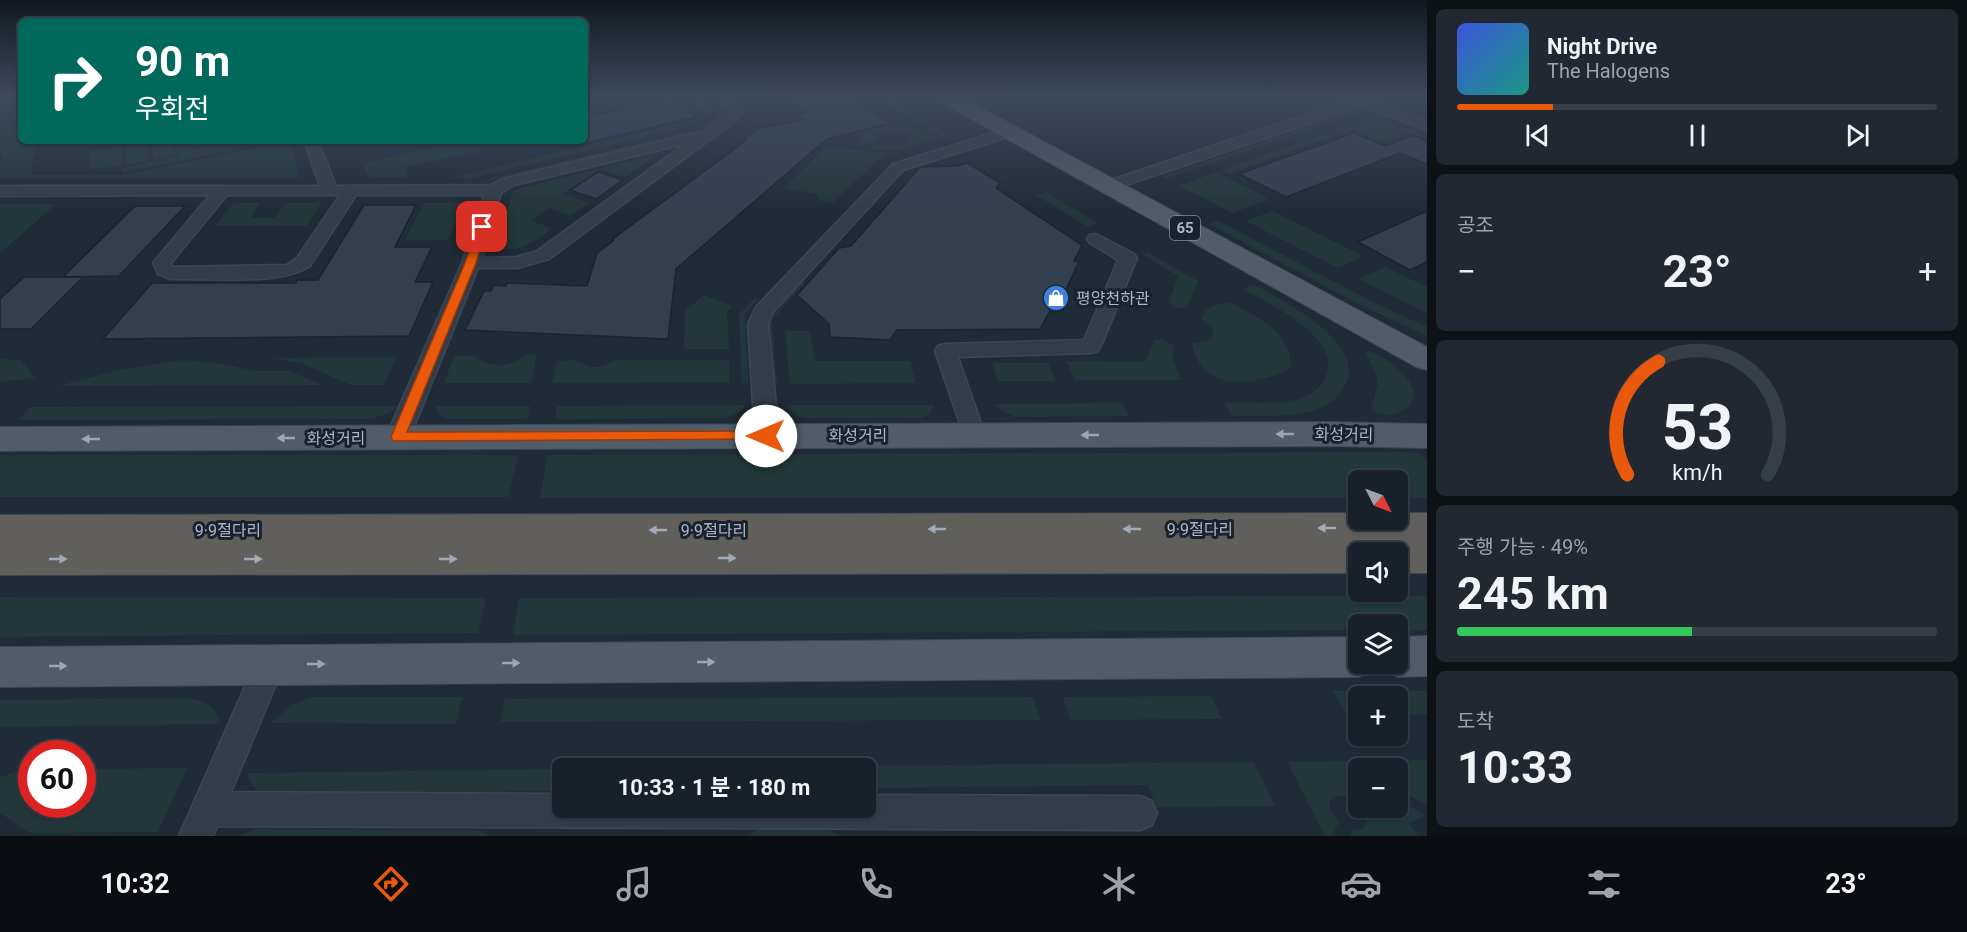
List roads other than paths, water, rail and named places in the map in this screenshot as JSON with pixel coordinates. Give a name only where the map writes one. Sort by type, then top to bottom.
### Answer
[{"type":"highway","name":"9·9절다리","points":[[0,530],[1427,528]]},
{"type":"highway","name":"9·9절다리","points":[[0,559],[1348,557]]},
{"type":"highway","points":[[1408,557],[1427,557]]},
{"type":"main road","name":"65","points":[[1015,135],[1427,360]]},
{"type":"main road","name":"화성거리","points":[[0,439],[1331,434],[1427,436]]},
{"type":"main road","points":[[1408,657],[1427,656]]},
{"type":"main road","points":[[0,667],[1348,657]]},
{"type":"street","points":[[0,191],[494,190],[509,182],[704,135]]},
{"type":"street","points":[[471,263],[518,262],[532,260],[543,255],[704,135]]},
{"type":"street","points":[[766,436],[758,324],[763,311],[898,166],[999,135]]},
{"type":"street","points":[[1108,186],[1260,135]]},
{"type":"street","points":[[312,144],[330,190]]},
{"type":"street","points":[[223,190],[162,263],[164,270],[171,273],[258,273],[293,269],[304,262],[351,190]]},
{"type":"street","points":[[398,437],[471,263],[494,190]]},
{"type":"street","points":[[974,435],[945,351],[1091,346],[1128,258],[1096,239]]},
{"type":"street","points":[[269,664],[201,822],[1140,813]]},
{"type":"place","name":"평양천하관","points":[[1056,298]]}]
